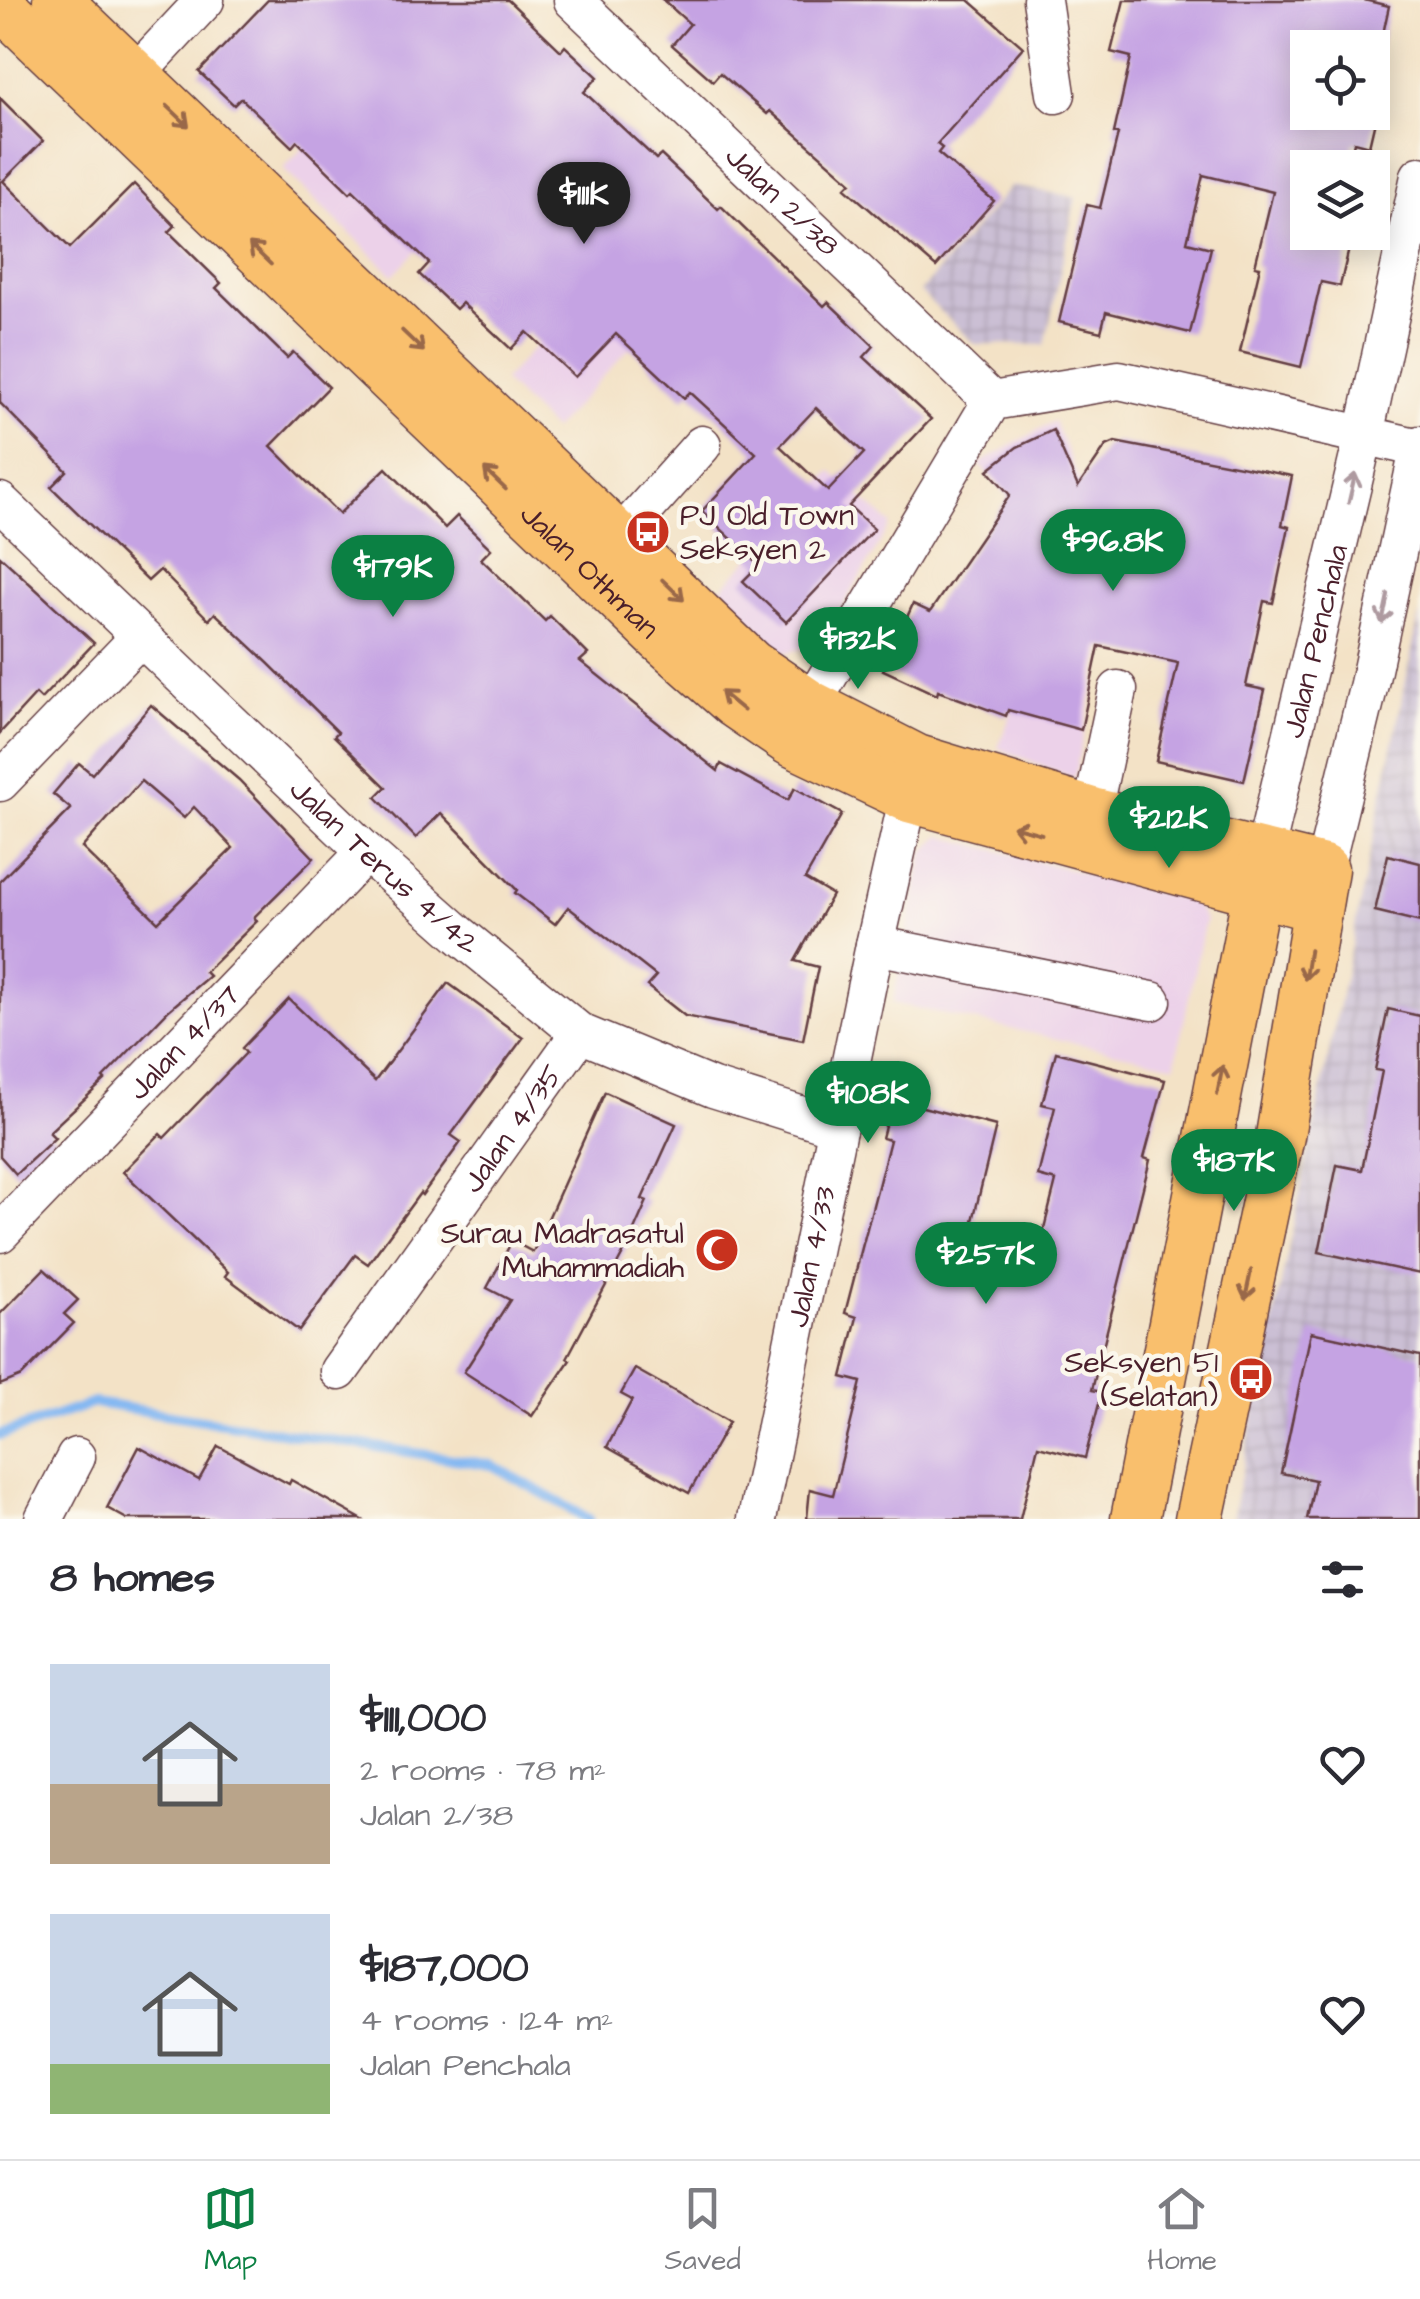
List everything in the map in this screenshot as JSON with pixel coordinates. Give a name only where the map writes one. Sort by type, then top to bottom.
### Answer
[{"type":"main road","name":"Jalan Othman","points":[[58,0],[751,664],[800,723],[851,773],[913,779],[1092,812],[1260,874]]},
{"type":"main road","name":"Jalan Othman","points":[[0,4],[659,637],[735,704],[800,723]]},
{"type":"main road","name":"Jalan Othman","points":[[913,779],[1320,889]]},
{"type":"main road","name":"Jalan Penchala","points":[[1136,1519],[1260,874]]},
{"type":"main road","name":"Jalan Penchala","points":[[1198,1519],[1280,1136],[1320,889]]},
{"type":"street","points":[[135,74],[205,0]]},
{"type":"street","name":"Jalan 2/38","points":[[573,0],[992,401]]},
{"type":"street","points":[[1042,0],[1056,94]]},
{"type":"street","name":"Jalan Penchala","points":[[1260,874],[1364,436],[1420,176]]},
{"type":"street","points":[[800,723],[992,401],[1119,380],[1420,447]]},
{"type":"street","points":[[619,538],[702,444]]},
{"type":"street","name":"Jalan Penchala","points":[[1320,889],[1420,447]]},
{"type":"street","name":"Jalan Terus 4/42","points":[[0,502],[366,852],[460,936],[580,1034],[713,1088],[838,1127]]},
{"type":"street","points":[[0,782],[140,637]]},
{"type":"street","points":[[1092,812],[1118,690]]},
{"type":"street","name":"Jalan 4/33","points":[[758,1519],[875,945],[913,779]]},
{"type":"street","name":"Jalan 4/37","points":[[0,1233],[366,852]]},
{"type":"street","points":[[875,945],[1152,1001]]},
{"type":"street","name":"Jalan 4/35","points":[[339,1371],[580,1034]]},
{"type":"street","points":[[44,1519],[76,1457]]},
{"type":"shaded area","points":[[392,55],[502,161],[393,275],[283,169]]},
{"type":"shaded area","points":[[1011,186],[1076,197],[1045,345],[975,344],[920,292]]},
{"type":"shaded area","points":[[611,264],[663,312],[553,430],[503,381]]},
{"type":"shaded area","points":[[1054,421],[1119,573],[1074,778],[998,748],[1069,564],[979,464]]},
{"type":"shaded area","points":[[831,471],[891,524],[820,645],[783,653],[719,591]]},
{"type":"shaded area","points":[[1420,612],[1420,1519],[1232,1519],[1312,1135]]},
{"type":"shaded area","points":[[941,836],[1194,902],[1205,920],[1175,1065],[893,1003],[923,853]]},
{"type":"building","points":[[268,0],[508,0],[561,51],[565,46],[598,77],[584,92],[656,159],[661,155],[718,209],[721,206],[824,306],[828,302],[874,346],[864,357],[931,419],[849,506],[874,529],[786,622],[743,581],[759,565],[702,511],[756,453],[690,392],[684,398],[616,334],[575,377],[527,332],[511,349],[462,303],[456,309],[419,274],[429,263],[353,190],[350,193],[297,141],[292,147],[241,98],[234,105],[199,72]],"holes":[[[816,408],[864,453],[828,491],[780,446]]]},
{"type":"building","points":[[663,0],[969,0],[1023,47],[937,144],[942,148],[938,153],[994,201],[936,267],[845,188],[851,182],[770,111],[767,114],[720,73],[713,81],[672,45],[690,24]]},
{"type":"building","points":[[1124,0],[1364,0],[1389,6],[1384,30],[1290,30],[1290,130],[1373,130],[1369,146],[1354,142],[1352,150],[1290,150],[1290,250],[1349,250],[1340,286],[1321,282],[1301,367],[1240,352],[1273,192],[1203,175],[1187,242],[1211,248],[1190,333],[1106,312],[1101,332],[1059,322],[1087,205],[1100,208],[1118,134],[1114,133],[1131,57],[1111,52]]},
{"type":"building","points":[[0,98],[43,141],[3,181],[70,248],[134,184],[175,226],[169,232],[221,283],[216,288],[287,358],[293,352],[329,387],[271,446],[339,514],[386,468],[445,528],[457,516],[491,549],[481,559],[545,621],[550,616],[588,654],[580,661],[718,771],[721,764],[788,800],[795,788],[842,814],[805,879],[832,895],[795,961],[818,967],[803,1040],[685,1016],[647,986],[656,976],[568,907],[555,924],[515,893],[517,890],[441,813],[416,838],[376,797],[386,787],[334,736],[338,732],[268,663],[215,613],[209,620],[160,570],[148,581],[51,487],[67,471],[0,403]]},
{"type":"building","points":[[1053,430],[1078,487],[1106,446],[1115,442],[1292,476],[1282,525],[1289,527],[1273,603],[1264,601],[1246,686],[1265,690],[1244,781],[1156,761],[1178,663],[1099,646],[1081,730],[1008,710],[1006,716],[938,691],[937,695],[883,670],[913,604],[930,612],[1010,495],[988,470],[1017,447]]},
{"type":"building","points":[[0,556],[94,643],[41,699],[36,694],[0,733]]},
{"type":"building","points":[[151,705],[239,780],[314,858],[205,972],[209,976],[169,1010],[105,1080],[49,1132],[55,1138],[16,1174],[0,1156],[0,881],[71,809],[53,794],[79,763],[92,774]],"holes":[[[141,781],[184,818],[194,807],[233,848],[158,922],[82,848]]]},
{"type":"building","points":[[1388,855],[1420,863],[1420,922],[1375,911]]},
{"type":"building","points":[[448,983],[523,1038],[451,1135],[461,1142],[422,1195],[368,1264],[355,1255],[299,1331],[225,1276],[228,1272],[123,1172],[160,1134],[164,1138],[246,1053],[242,1048],[289,999],[375,1081]]},
{"type":"building","points":[[1388,1009],[1420,1016],[1420,1274],[1319,1252],[1337,1165],[1362,1170],[1382,1071],[1375,1070]]},
{"type":"building","points":[[1056,1052],[1165,1080],[1144,1158],[1150,1160],[1092,1390],[1102,1392],[1085,1458],[1038,1446],[1020,1519],[807,1519],[810,1489],[833,1495],[861,1382],[842,1377],[857,1317],[845,1313],[890,1140],[882,1138],[892,1099],[996,1126],[962,1266],[1030,1284],[1056,1181],[1038,1176],[1055,1107],[1042,1104]]},
{"type":"building","points":[[605,1092],[676,1124],[642,1199],[647,1201],[627,1246],[567,1358],[570,1360],[532,1416],[464,1372],[510,1300],[487,1288],[512,1241],[533,1252]]},
{"type":"building","points":[[44,1269],[78,1300],[64,1314],[74,1323],[22,1376],[0,1385],[0,1314]]},
{"type":"building","points":[[1311,1332],[1420,1356],[1420,1519],[1307,1519],[1315,1480],[1281,1473]]},
{"type":"building","points":[[635,1369],[729,1422],[689,1493],[607,1447],[632,1400],[621,1394]]},
{"type":"building","points":[[218,1446],[361,1519],[127,1519],[107,1508],[139,1447],[199,1480]]},
{"type":"waterway","points":[[0,1435],[94,1403],[492,1465],[589,1519]]},
{"type":"place","name":"PJ Old Town Seksyen 2","points":[[648,532]]},
{"type":"place","name":"Surau Madrasatul Muhammadiah","points":[[717,1250]]},
{"type":"place","name":"Seksyen 51 (Selatan)","points":[[1251,1379]]}]
